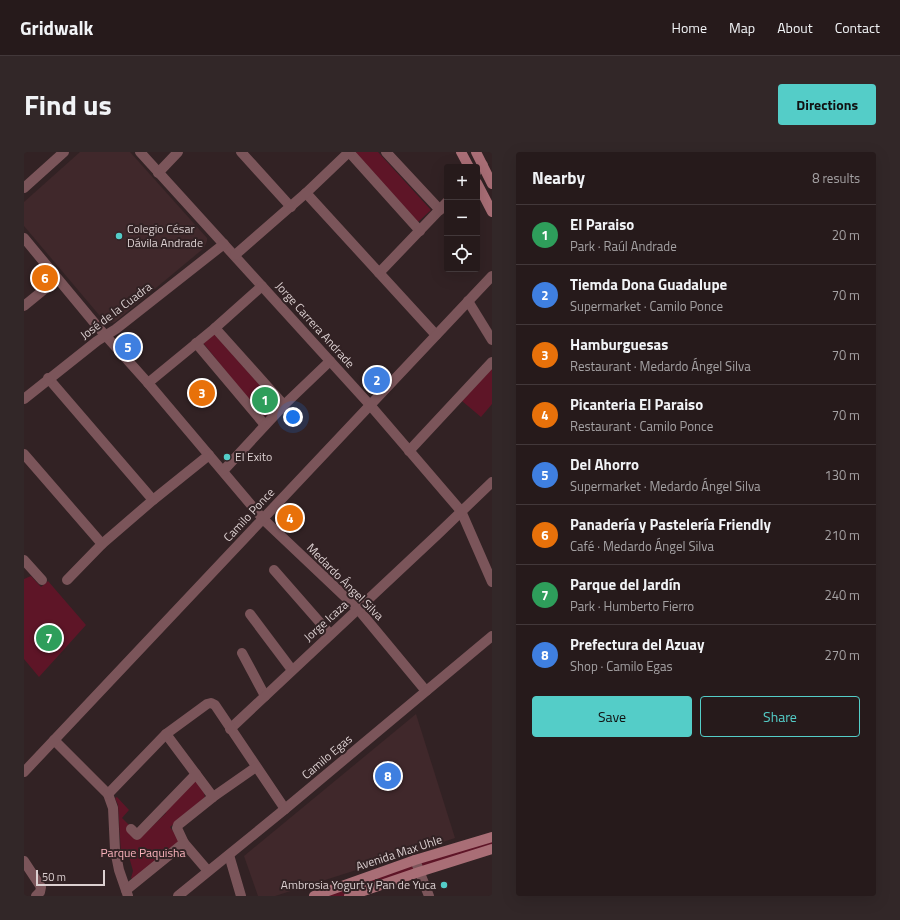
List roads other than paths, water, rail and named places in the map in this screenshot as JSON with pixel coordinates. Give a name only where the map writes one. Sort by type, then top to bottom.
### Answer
[{"type":"main road","points":[[461,152],[467,164]]},
{"type":"main road","points":[[476,152],[479,164]]},
{"type":"main road","points":[[480,168],[492,184]]},
{"type":"main road","points":[[480,189],[492,212]]},
{"type":"main road","name":"Avenida Max Uhle","points":[[314,896],[415,860],[492,837]]},
{"type":"main road","name":"Avenida Max Uhle","points":[[349,896],[418,872],[492,849]]},
{"type":"street","points":[[24,188],[64,152]]},
{"type":"street","name":"Jorge Carrera Andrade","points":[[140,152],[370,405],[461,511],[492,582]]},
{"type":"street","points":[[158,173],[178,152]]},
{"type":"street","points":[[241,152],[290,207]]},
{"type":"street","points":[[235,255],[306,193],[349,152],[420,231]]},
{"type":"street","points":[[379,273],[443,206],[386,152]]},
{"type":"street","points":[[306,193],[436,335]]},
{"type":"street","name":"Medardo Ángel Silva","points":[[24,238],[57,279],[148,383],[263,519],[358,609],[426,692]]},
{"type":"street","name":"José de la Cuadra","points":[[24,398],[105,335],[116,329],[224,244]]},
{"type":"street","name":"Camilo Ponce","points":[[24,772],[492,276]]},
{"type":"street","points":[[24,306],[57,279]]},
{"type":"street","points":[[148,383],[215,328],[262,286]]},
{"type":"street","points":[[468,301],[492,340]]},
{"type":"street","points":[[215,328],[284,405]]},
{"type":"street","points":[[196,343],[265,425]]},
{"type":"street","points":[[223,472],[284,405],[330,361]]},
{"type":"street","points":[[409,451],[492,362]]},
{"type":"street","points":[[48,378],[153,500]]},
{"type":"street","points":[[24,454],[102,544]]},
{"type":"street","points":[[68,580],[102,544],[153,500],[209,455]]},
{"type":"street","name":"Jorge Icaza","points":[[230,729],[330,634],[392,578],[492,482]]},
{"type":"street","points":[[24,560],[42,580]]},
{"type":"street","points":[[274,570],[330,634]]},
{"type":"street","points":[[250,614],[292,670]]},
{"type":"street","name":"Camilo Egas","points":[[178,896],[285,809],[492,636]]},
{"type":"street","points":[[242,652],[264,696]]},
{"type":"street","points":[[108,794],[166,734],[207,704],[211,703],[214,705],[285,809]]},
{"type":"street","points":[[166,734],[213,797]]},
{"type":"street","points":[[54,740],[108,794],[113,808],[115,850],[119,870],[127,893],[184,843]]},
{"type":"street","points":[[208,871],[184,843],[177,831],[178,825],[213,797],[256,767]]},
{"type":"street","points":[[131,829],[137,835],[196,774]]},
{"type":"street","points":[[229,855],[241,896]]},
{"type":"street","points":[[415,860],[418,872],[429,896]]},
{"type":"street","points":[[24,861],[41,887],[40,892],[36,896]]},
{"type":"place","name":"Colegio César Dávila Andrade","points":[[119,236]]},
{"type":"place","name":"Panadería y Pastelería Friendly","points":[[45,278]]},
{"type":"place","name":"Del Ahorro","points":[[128,347]]},
{"type":"place","name":"Tiemda Dona Guadalupe","points":[[377,380]]},
{"type":"place","name":"Hamburguesas","points":[[202,393]]},
{"type":"place","name":"El Paraiso","points":[[265,400]]},
{"type":"place","name":"El Exito","points":[[227,457]]},
{"type":"place","name":"Picanteria El Paraiso","points":[[290,518]]},
{"type":"place","name":"Parque del Jardín","points":[[49,638]]},
{"type":"place","name":"Prefectura del Azuay","points":[[388,776]]},
{"type":"place","name":"Ambrosia Yogurt y Pan de Yuca","points":[[444,885]]},
{"type":"park label","name":"Parque Paquisha","points":[[143,853]]}]
